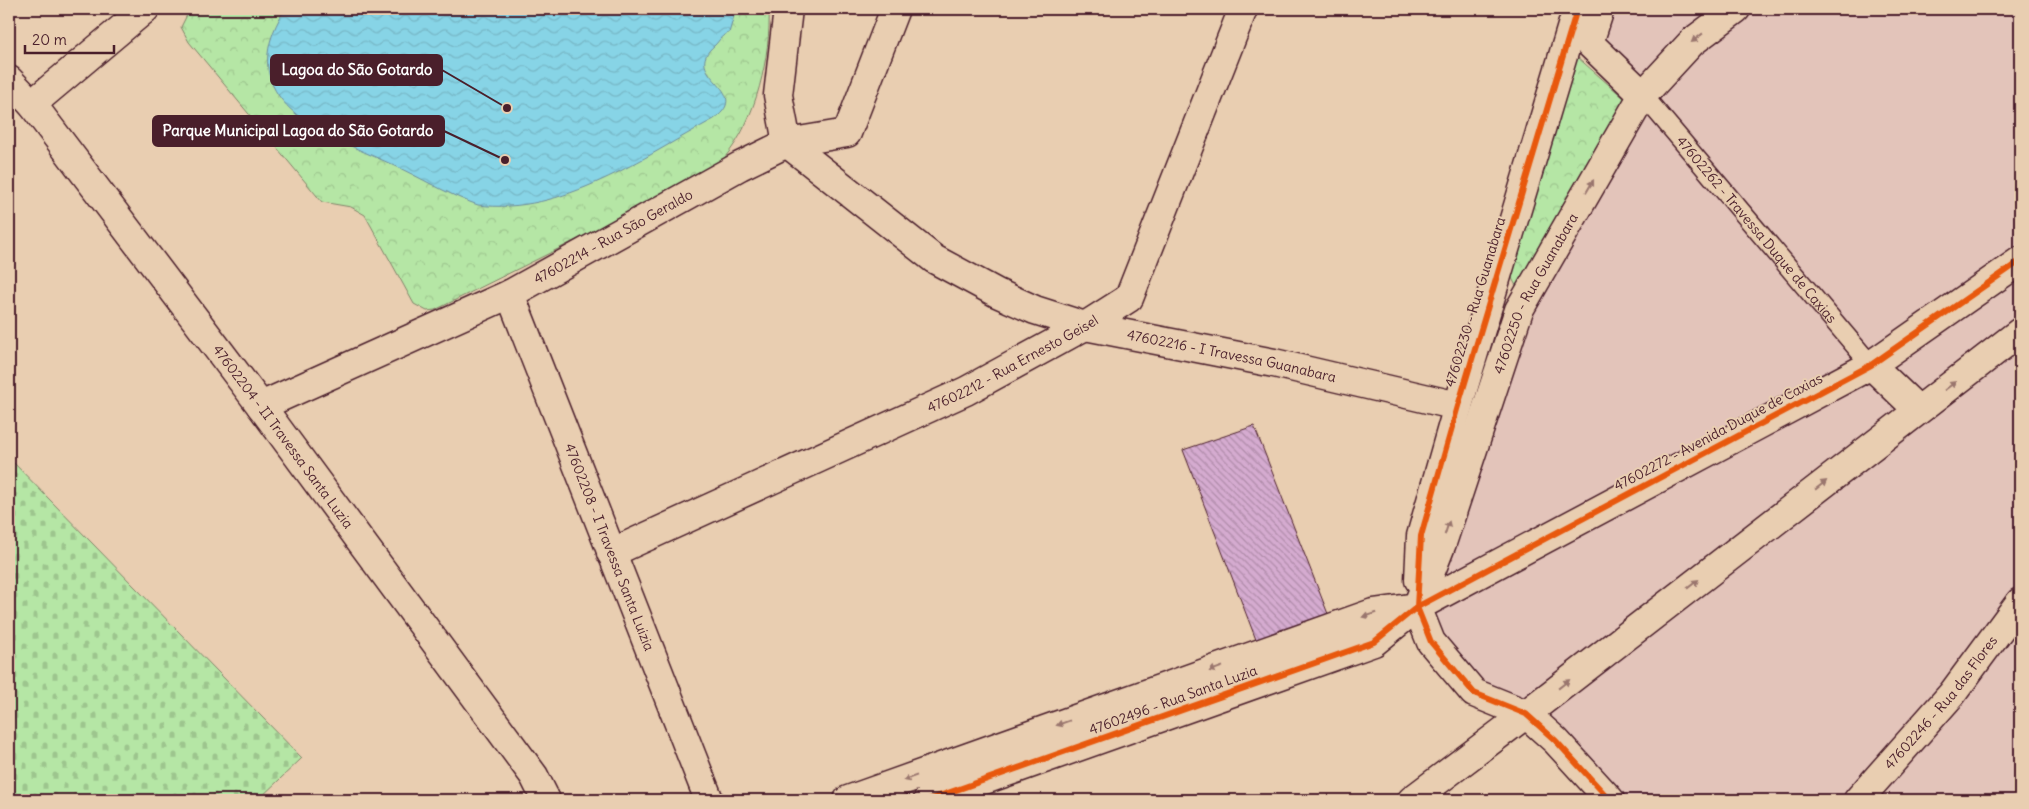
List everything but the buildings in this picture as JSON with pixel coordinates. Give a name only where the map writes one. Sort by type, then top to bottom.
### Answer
[{"type":"street","points":[[32,104],[145,9]]},
{"type":"street","points":[[787,143],[778,95],[788,9]]},
{"type":"street","name":"47602214 - Rua São Geraldo","points":[[261,406],[510,294],[731,171],[787,143],[848,133],[895,9]]},
{"type":"street","name":"47602212 - Rua Ernesto Geisel","points":[[611,553],[966,391],[1085,326],[1129,298],[1243,9]]},
{"type":"street","points":[[1600,9],[1578,28],[1643,95]]},
{"type":"street","name":"47602250 - Rua Guanabara","points":[[1417,607],[1442,543],[1519,310],[1643,95],[1692,42],[1736,9]]},
{"type":"street","name":"47602230 - Rua Guanabara","points":[[1417,607],[1422,536],[1458,406],[1578,28]]},
{"type":"street","name":"47602204 - II Travessa Santa Luzia","points":[[9,80],[32,104],[261,406],[534,776],[546,800]]},
{"type":"street","name":"47602216 - I Travessa Guanabara","points":[[787,143],[934,259],[997,293],[1035,310],[1085,326],[1274,363],[1458,406]]},
{"type":"street","name":"47602272 - Avenida Duque de Caxias","points":[[1417,607],[1871,365],[2020,260]]},
{"type":"street","name":"47602208 - I Travessa Santa Luizia","points":[[510,294],[709,800]]},
{"type":"street","points":[[1412,800],[2020,332]]},
{"type":"street","points":[[1871,365],[1918,410]]},
{"type":"street","name":"47602246 - Rua das Flores","points":[[1858,800],[1952,694],[2020,602]]},
{"type":"street","points":[[848,800],[1373,613],[1417,607],[1431,642],[1474,694],[1526,714],[1556,741],[1610,800]]},
{"type":"street","name":"47602496 - Rua Santa Luzia","points":[[928,800],[1374,642],[1417,607]]},
{"type":"street","points":[[1526,714],[1546,747],[1598,800]]},
{"type":"lane","name":"47602262 - Travessa Duque de Caxias","points":[[1643,95],[1871,365]]},
{"type":"shaded area","points":[[1600,9],[2020,9],[2020,800],[1610,800],[1556,741],[1474,693],[1417,607],[1519,310],[1643,96],[1589,43]]},
{"type":"green space","points":[[190,9],[769,9],[769,27],[764,67],[753,106],[736,142],[716,166],[685,186],[435,310],[427,311],[414,304],[365,215],[351,207],[322,202],[189,42],[181,27]]},
{"type":"green space","points":[[1576,56],[1625,99],[1517,288],[1511,276]]},
{"type":"green space","points":[[9,458],[302,758],[258,800],[9,800]]},
{"type":"water","points":[[285,9],[736,9],[729,33],[723,36],[706,56],[705,65],[709,74],[727,99],[725,108],[714,119],[630,166],[571,193],[540,202],[509,206],[478,205],[338,140],[313,126],[291,110],[276,91],[268,68],[270,41]]},
{"type":"cycle path","points":[[1577,9],[1421,536],[1417,607],[1431,642],[1474,693],[1526,714],[1556,741],[1610,800]]},
{"type":"cycle path","points":[[928,800],[1374,642],[1417,607],[1871,365],[2020,261]]},
{"type":"place","name":"Lagoa do São Gotardo","points":[[507,108]]},
{"type":"place","name":"Parque Municipal Lagoa do São Gotardo","points":[[505,160]]}]
